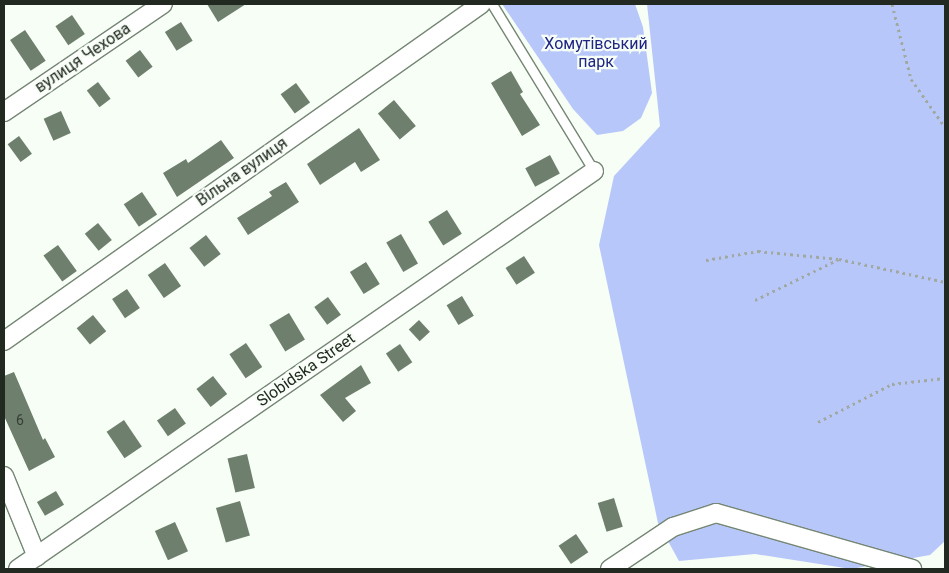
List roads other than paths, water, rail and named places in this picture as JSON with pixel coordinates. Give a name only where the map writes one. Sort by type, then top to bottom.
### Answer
[{"type":"street","name":"вулиця Чехова","points":[[4,112],[163,4]]},
{"type":"street","name":"Вільна вулиця","points":[[4,341],[481,4]]},
{"type":"street","name":"Slobidska Street","points":[[18,569],[594,171]]},
{"type":"street","points":[[4,476],[38,557]]},
{"type":"street","points":[[615,566],[673,527],[716,513],[912,569]]},
{"type":"lane","points":[[492,4],[594,171]]},
{"type":"park label","name":"Хомутівський парк","points":[[596,53]]}]
